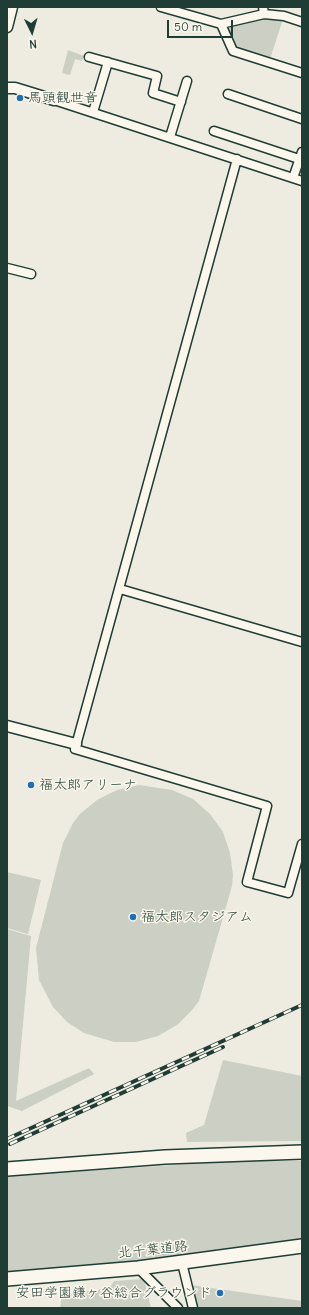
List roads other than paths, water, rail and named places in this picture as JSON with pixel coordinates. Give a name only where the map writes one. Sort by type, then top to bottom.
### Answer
[{"type":"highway","points":[[7,1169],[165,1157],[302,1152]]},
{"type":"highway","name":"北千葉道路","points":[[7,1280],[182,1263],[302,1246]]},
{"type":"street","points":[[7,26],[12,7]]},
{"type":"street","points":[[161,7],[222,24],[264,10],[302,22]]},
{"type":"street","points":[[222,24],[233,51],[302,73]]},
{"type":"street","points":[[89,57],[157,76],[153,93],[181,102]]},
{"type":"street","points":[[93,112],[108,62]]},
{"type":"street","points":[[170,137],[186,81]]},
{"type":"street","points":[[7,88],[15,88],[93,112],[302,181]]},
{"type":"street","points":[[228,94],[302,119]]},
{"type":"street","points":[[214,131],[301,157],[293,178]]},
{"type":"street","points":[[237,159],[75,749],[267,806],[247,882],[288,893],[299,864],[302,844]]},
{"type":"street","points":[[7,268],[30,274]]},
{"type":"street","points":[[120,589],[302,642]]},
{"type":"street","points":[[7,726],[76,744]]},
{"type":"street","points":[[182,1263],[193,1308]]},
{"type":"street","points":[[138,1268],[178,1308]]},
{"type":"railway","points":[[7,1139],[302,1005]]},
{"type":"railway","points":[[10,1144],[223,1047]]},
{"type":"place","name":"馬頭観世音","points":[[20,98]]},
{"type":"place","name":"福太郎アリーナ","points":[[31,785]]},
{"type":"place","name":"福太郎スタジアム","points":[[133,917]]},
{"type":"place","name":"安田学園鎌ヶ谷総合グラウンド","points":[[220,1293]]}]
